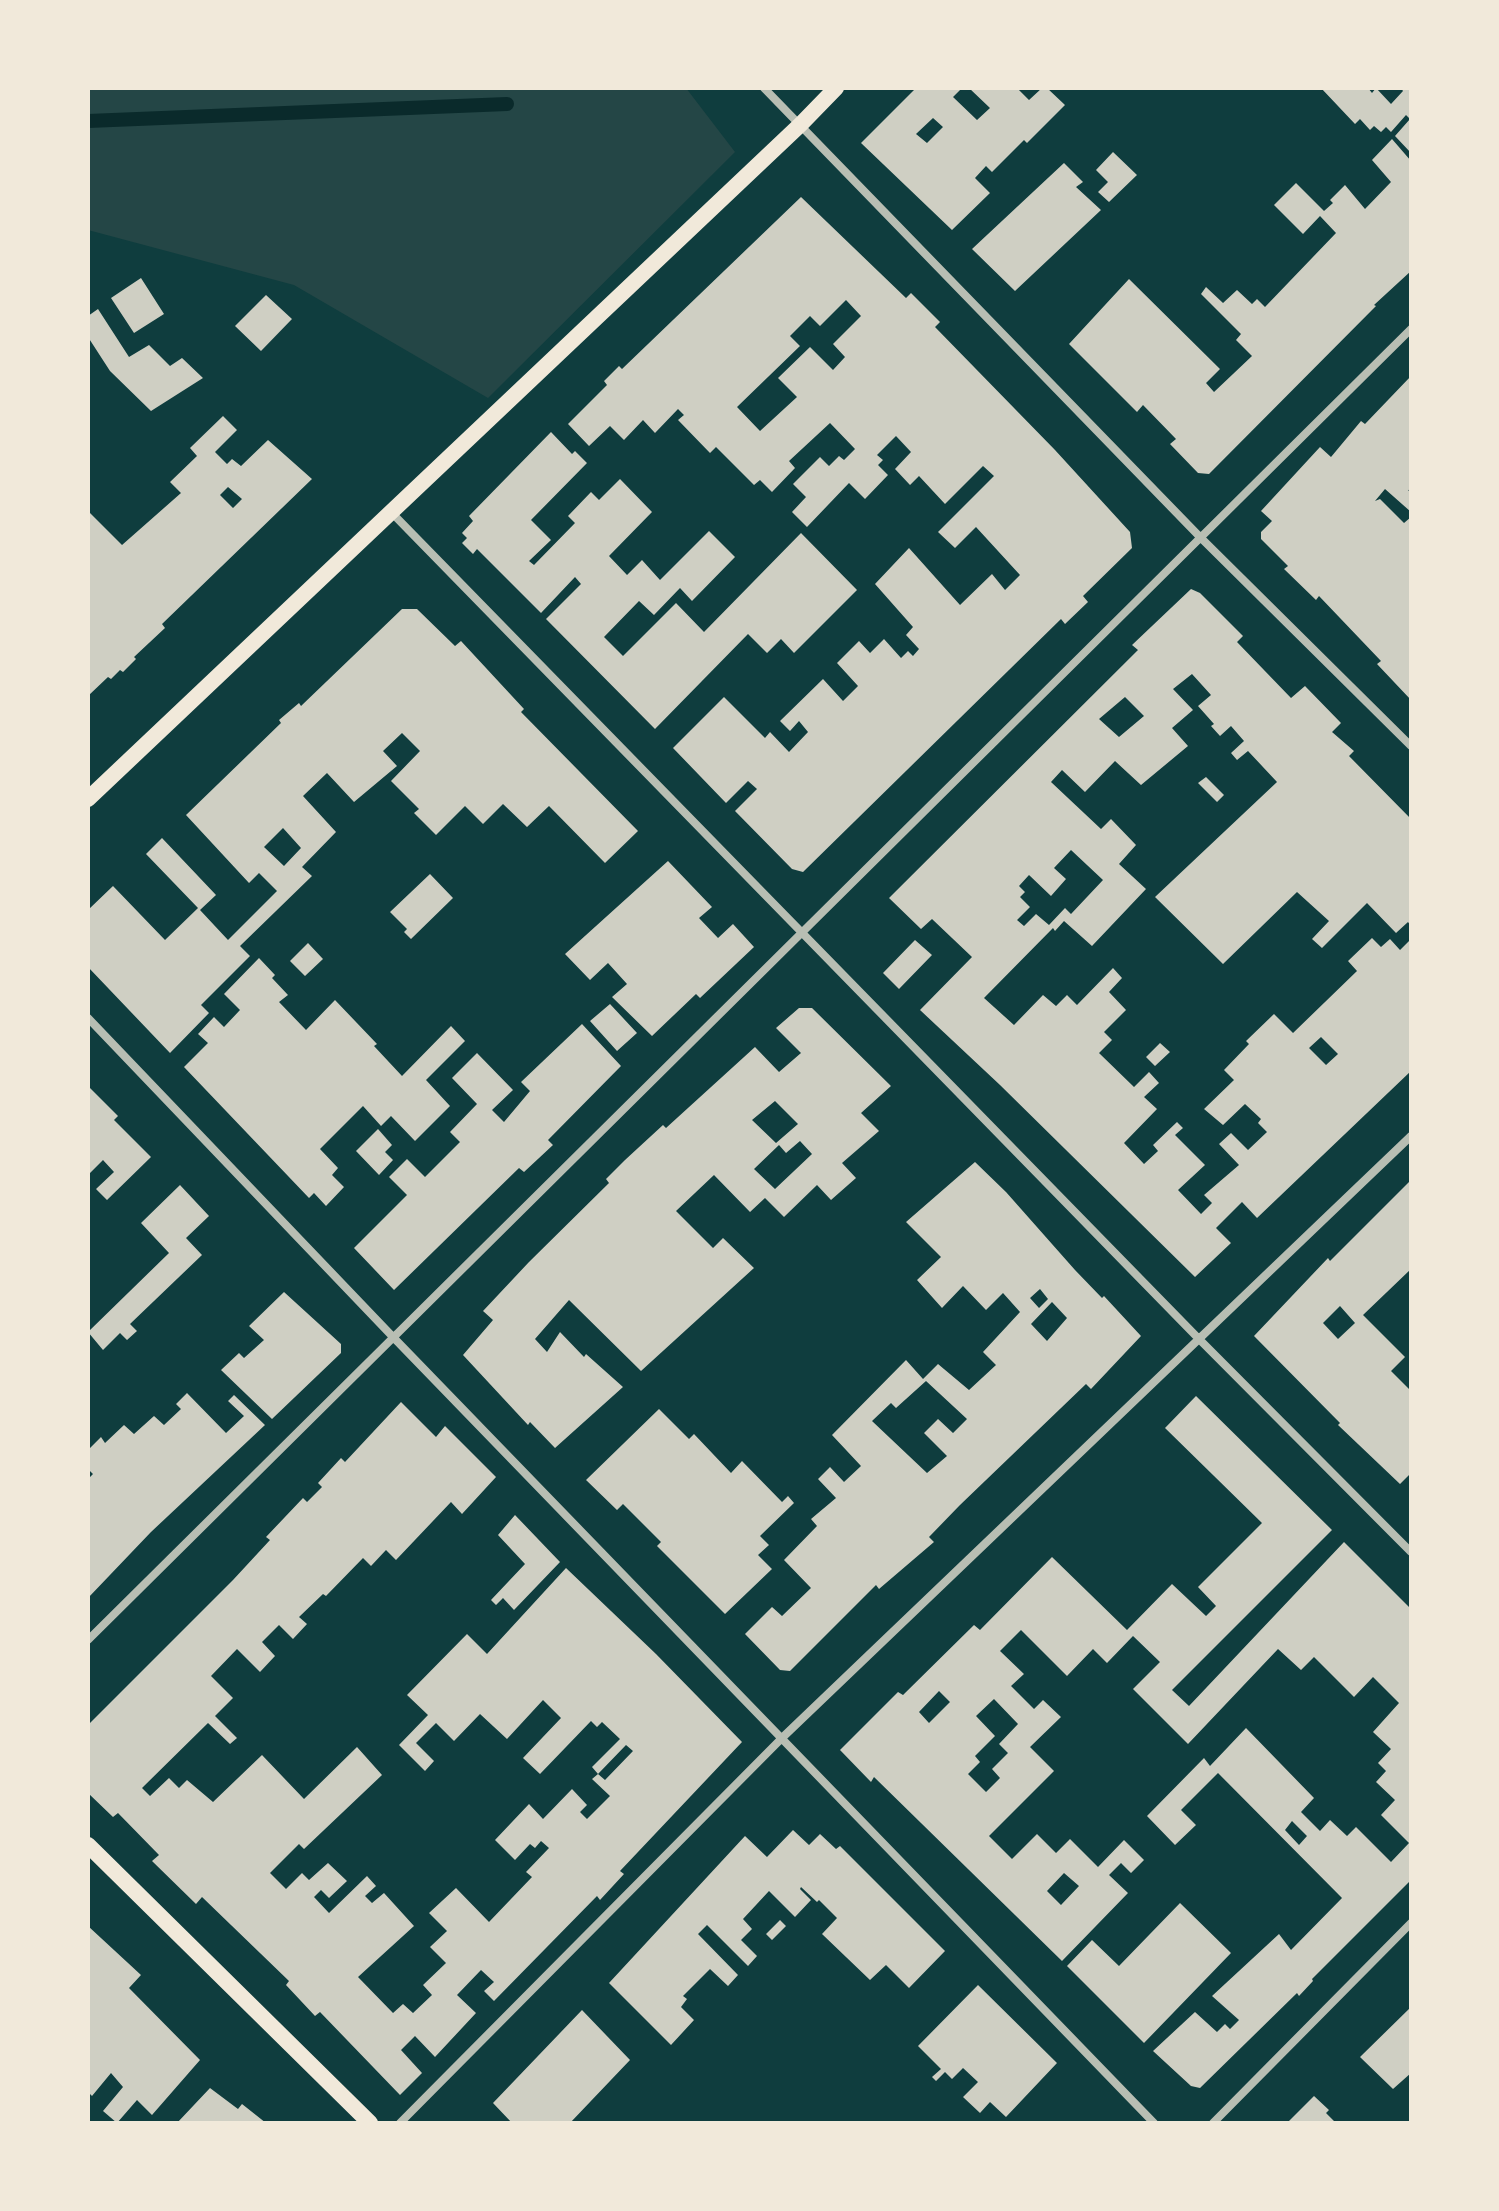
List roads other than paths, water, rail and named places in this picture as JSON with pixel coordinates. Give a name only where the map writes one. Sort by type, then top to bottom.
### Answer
[{"type":"main road","points":[[88,799],[836,88]]},
{"type":"main road","points":[[88,1845],[370,2123]]},
{"type":"street","points":[[764,88],[1200,537],[1411,746]]},
{"type":"street","points":[[88,1640],[1411,329]]},
{"type":"street","points":[[390,511],[1411,1552]]},
{"type":"street","points":[[88,1018],[1154,2123]]},
{"type":"street","points":[[400,2123],[783,1737],[1411,1136]]},
{"type":"street","points":[[1213,2123],[1411,1923]]},
{"type":"waterway","points":[[88,121],[507,104]]}]
